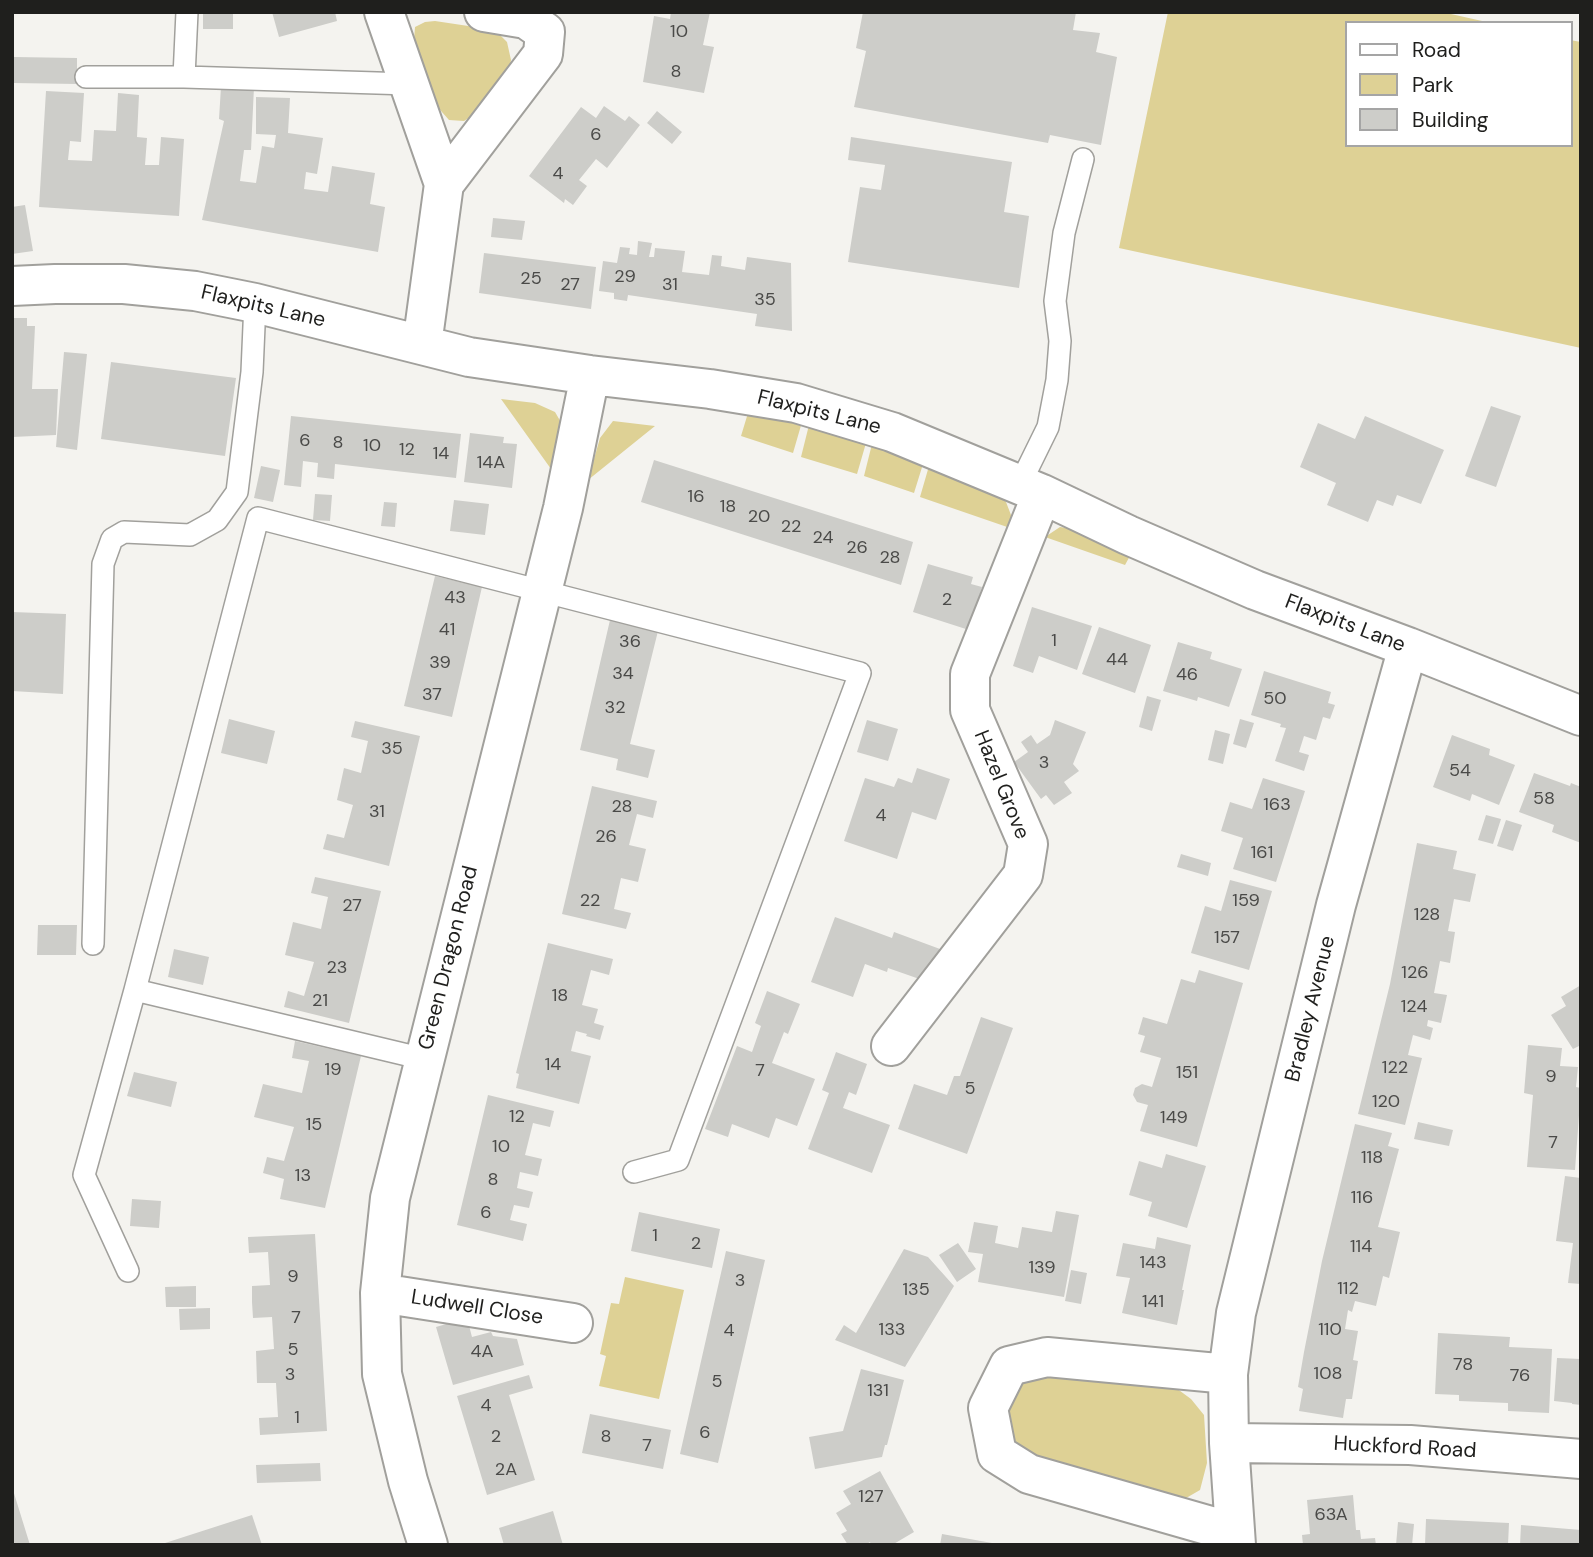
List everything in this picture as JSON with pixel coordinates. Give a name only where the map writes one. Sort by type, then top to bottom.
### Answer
[{"type":"street","points":[[384,12],[444,184],[422,345]]},
{"type":"street","points":[[444,184],[542,54],[545,32],[526,19],[484,12]]},
{"type":"street","name":"Flaxpits Lane","points":[[12,286],[124,284],[195,290],[469,357],[796,403],[892,432],[1031,489],[1255,590],[1581,716]]},
{"type":"street","name":"Green Dragon Road","points":[[428,1545],[408,1481],[382,1374],[380,1293],[390,1198],[562,508],[590,375]]},
{"type":"street","name":"Hazel Grove","points":[[891,1046],[1023,874],[1028,844],[970,710],[970,674],[1031,489]]},
{"type":"street","name":"Bradley Avenue","points":[[1228,1374],[1047,1357],[1009,1366],[988,1408],[997,1454],[1029,1474],[1236,1539],[1229,1443],[1228,1374],[1236,1313],[1333,918],[1408,647]]},
{"type":"street","name":"Ludwell Close","points":[[380,1293],[573,1323]]},
{"type":"street","name":"Huckford Road","points":[[1229,1443],[1410,1445],[1581,1460]]},
{"type":"lane","points":[[184,77],[187,12]]},
{"type":"lane","points":[[86,77],[184,77],[409,84]]},
{"type":"lane","points":[[1031,489],[1048,427],[1054,392],[1060,341],[1055,301],[1064,233],[1083,159]]},
{"type":"lane","points":[[93,944],[103,564],[113,539],[124,532],[190,535],[217,520],[237,492],[252,372],[255,303]]},
{"type":"lane","points":[[128,1270],[84,1175],[258,518],[860,673],[678,1160],[634,1172]]},
{"type":"lane","points":[[135,990],[424,1059]]},
{"type":"green space","points":[[1168,12],[1442,12],[1482,21],[1344,21],[1344,147],[1572,147],[1572,40],[1581,42],[1581,348],[1119,248]]},
{"type":"green space","points":[[435,21],[495,30],[507,42],[511,60],[509,72],[481,110],[464,121],[449,120],[434,103],[414,40],[415,27]]},
{"type":"green space","points":[[501,399],[535,403],[555,412],[562,424],[556,476]]},
{"type":"green space","points":[[748,413],[802,422],[793,453],[741,436]]},
{"type":"green space","points":[[613,421],[655,426],[588,480],[600,438]]},
{"type":"green space","points":[[809,425],[866,443],[857,474],[801,457]]},
{"type":"green space","points":[[872,444],[923,464],[914,493],[864,476]]},
{"type":"green space","points":[[929,466],[1000,495],[1011,515],[1013,529],[920,497]]},
{"type":"green space","points":[[1060,527],[1081,530],[1131,554],[1125,565],[1045,537]]},
{"type":"green space","points":[[625,1277],[684,1290],[659,1399],[599,1386],[606,1356],[600,1354],[611,1303],[619,1304]]},
{"type":"green space","points":[[1048,1374],[1172,1385],[1191,1399],[1204,1415],[1207,1463],[1200,1490],[1181,1501],[1035,1460],[1011,1445],[1004,1410],[1019,1380]]},
{"type":"building","points":[[203,12],[233,12],[233,29],[203,29]]},
{"type":"building","points":[[272,12],[335,12],[337,21],[279,37]]},
{"type":"building","points":[[671,12],[710,12],[703,45],[714,47],[704,93],[643,82],[654,16],[670,19]]},
{"type":"building","points":[[863,12],[1076,12],[1073,30],[1100,33],[1096,52],[1117,57],[1101,145],[1050,135],[1048,143],[854,107],[866,51],[856,48]]},
{"type":"building","points":[[14,57],[77,58],[77,84],[13,83]]},
{"type":"building","points":[[221,87],[254,87],[251,150],[244,150],[240,181],[256,183],[262,146],[274,148],[276,135],[256,134],[256,97],[290,98],[288,133],[323,138],[317,174],[306,172],[304,189],[328,192],[332,166],[375,173],[370,204],[385,207],[378,252],[202,220],[224,121],[219,119]]},
{"type":"building","points":[[46,91],[84,93],[81,142],[70,141],[68,160],[92,161],[94,130],[116,131],[118,93],[139,95],[137,137],[147,138],[145,165],[159,165],[161,137],[184,139],[179,216],[39,207]]},
{"type":"building","points":[[604,106],[625,121],[629,116],[640,125],[607,168],[596,159],[579,180],[587,186],[573,205],[565,199],[564,203],[529,176],[581,107],[596,118]]},
{"type":"building","points":[[657,111],[682,132],[672,144],[647,123]]},
{"type":"building","points":[[851,137],[1012,162],[1004,212],[1029,216],[1019,288],[848,262],[860,187],[881,190],[885,165],[848,160]]},
{"type":"building","points":[[25,205],[33,251],[12,254],[12,207]]},
{"type":"building","points":[[493,218],[525,221],[522,240],[491,237]]},
{"type":"building","points":[[638,241],[652,243],[649,257],[654,257],[655,248],[685,251],[682,272],[709,275],[712,255],[722,256],[721,266],[745,270],[747,257],[791,263],[792,331],[755,326],[757,314],[628,295],[627,301],[614,299],[614,293],[599,291],[603,261],[617,263],[620,247],[630,248],[629,254],[637,255]]},
{"type":"building","points":[[484,253],[596,267],[591,309],[479,293]]},
{"type":"building","points":[[12,318],[27,318],[27,326],[35,326],[32,389],[58,389],[56,435],[12,437]]},
{"type":"building","points":[[64,352],[87,354],[77,450],[56,447]]},
{"type":"building","points":[[111,362],[236,378],[225,456],[101,439]]},
{"type":"building","points":[[1491,406],[1521,416],[1496,487],[1465,476]]},
{"type":"building","points":[[291,416],[461,434],[456,478],[335,464],[334,479],[317,477],[318,463],[303,461],[301,487],[284,485]]},
{"type":"building","points":[[1365,416],[1444,450],[1421,504],[1397,495],[1393,506],[1377,500],[1368,522],[1327,505],[1336,483],[1300,467],[1318,423],[1355,439]]},
{"type":"building","points":[[470,433],[504,437],[503,443],[517,444],[512,488],[464,482]]},
{"type":"building","points":[[654,460],[913,542],[901,585],[641,502]]},
{"type":"building","points":[[261,466],[280,470],[273,502],[254,498]]},
{"type":"building","points":[[315,494],[332,495],[330,521],[313,520]]},
{"type":"building","points":[[454,500],[489,504],[485,535],[450,531]]},
{"type":"building","points":[[384,502],[397,503],[395,527],[381,526]]},
{"type":"building","points":[[928,564],[973,577],[971,584],[982,587],[969,630],[913,612]]},
{"type":"building","points":[[435,576],[482,587],[452,717],[404,706]]},
{"type":"building","points":[[1032,607],[1092,626],[1077,670],[1039,656],[1033,673],[1013,666]]},
{"type":"building","points":[[12,612],[66,614],[63,694],[12,691]]},
{"type":"building","points":[[610,620],[658,631],[630,744],[655,750],[648,778],[616,770],[618,759],[580,750]]},
{"type":"building","points":[[1099,627],[1151,645],[1135,693],[1082,674]]},
{"type":"building","points":[[1178,642],[1212,652],[1210,659],[1242,669],[1229,707],[1198,697],[1197,701],[1163,691]]},
{"type":"building","points":[[1264,671],[1331,692],[1328,703],[1335,705],[1330,719],[1323,717],[1316,740],[1304,736],[1299,752],[1309,755],[1304,771],[1275,761],[1286,728],[1251,715]]},
{"type":"building","points":[[1147,696],[1161,700],[1152,731],[1139,727]]},
{"type":"building","points":[[229,719],[275,731],[267,764],[221,753]]},
{"type":"building","points":[[1240,719],[1254,723],[1246,748],[1233,744]]},
{"type":"building","points":[[867,720],[898,729],[888,761],[857,752]]},
{"type":"building","points":[[1055,720],[1086,732],[1073,764],[1079,771],[1064,782],[1072,793],[1054,805],[1046,795],[1041,799],[1014,762],[1028,752],[1021,742],[1031,735],[1037,744],[1050,735]]},
{"type":"building","points":[[355,721],[420,736],[389,866],[323,849],[327,834],[344,838],[353,805],[337,800],[344,768],[361,773],[368,741],[351,737]]},
{"type":"building","points":[[1215,730],[1230,734],[1223,764],[1208,760]]},
{"type":"building","points":[[1452,735],[1490,749],[1489,755],[1515,765],[1499,805],[1472,794],[1470,801],[1433,787]]},
{"type":"building","points":[[917,768],[950,779],[936,820],[912,812],[897,859],[844,841],[865,778],[894,787],[898,778],[912,783]]},
{"type":"building","points":[[1534,773],[1570,786],[1571,783],[1581,787],[1581,843],[1552,832],[1554,825],[1519,812]]},
{"type":"building","points":[[1263,778],[1305,791],[1276,882],[1233,869],[1243,838],[1221,831],[1230,802],[1252,809]]},
{"type":"building","points":[[592,786],[657,801],[653,818],[637,814],[629,845],[646,849],[638,882],[621,878],[614,909],[631,913],[626,929],[562,914]]},
{"type":"building","points":[[1486,815],[1501,819],[1493,844],[1478,840]]},
{"type":"building","points":[[1506,820],[1522,825],[1513,851],[1497,846]]},
{"type":"building","points":[[1417,843],[1457,851],[1453,869],[1476,874],[1470,902],[1454,899],[1448,931],[1455,932],[1450,963],[1440,961],[1434,993],[1447,995],[1441,1023],[1428,1020],[1427,1026],[1433,1028],[1430,1040],[1413,1035],[1408,1055],[1422,1058],[1405,1125],[1358,1114],[1390,984]]},
{"type":"building","points":[[1181,854],[1211,863],[1208,876],[1177,867]]},
{"type":"building","points":[[315,877],[381,891],[349,1023],[284,1007],[288,991],[304,996],[314,962],[285,955],[293,922],[321,929],[328,897],[311,893]]},
{"type":"building","points":[[1230,880],[1272,891],[1249,970],[1191,953],[1205,906],[1221,911]]},
{"type":"building","points":[[835,917],[892,938],[894,932],[940,949],[928,982],[888,968],[887,972],[865,964],[853,997],[811,982]]},
{"type":"building","points":[[38,925],[77,925],[76,955],[37,955]]},
{"type":"building","points":[[548,943],[613,959],[609,975],[591,970],[582,1005],[598,1009],[594,1023],[604,1026],[600,1040],[576,1031],[571,1051],[591,1056],[579,1104],[516,1088],[519,1074],[516,1073]]},
{"type":"building","points":[[174,949],[209,957],[203,985],[168,977]]},
{"type":"building","points":[[1199,970],[1243,983],[1197,1147],[1140,1131],[1148,1105],[1137,1102],[1133,1095],[1135,1088],[1142,1084],[1152,1087],[1161,1058],[1140,1052],[1145,1036],[1138,1034],[1143,1017],[1167,1024],[1181,979],[1195,983]]},
{"type":"building","points":[[1581,985],[1581,1045],[1573,1049],[1551,1015],[1566,1006],[1561,997]]},
{"type":"building","points":[[767,991],[800,1004],[788,1034],[784,1032],[772,1063],[815,1079],[797,1126],[776,1118],[769,1138],[732,1124],[728,1137],[705,1129],[737,1046],[752,1052],[761,1026],[755,1023]]},
{"type":"building","points":[[981,1017],[1013,1028],[967,1154],[898,1129],[914,1084],[947,1095],[954,1076],[960,1076]]},
{"type":"building","points":[[295,1041],[361,1056],[325,1208],[280,1199],[284,1179],[263,1173],[267,1157],[284,1161],[294,1127],[254,1117],[263,1084],[302,1093],[309,1061],[292,1058]]},
{"type":"building","points":[[1528,1045],[1562,1048],[1560,1066],[1578,1067],[1576,1087],[1581,1088],[1575,1170],[1527,1167],[1533,1095],[1524,1093]]},
{"type":"building","points":[[836,1052],[867,1064],[856,1095],[849,1092],[843,1108],[890,1125],[872,1173],[808,1149],[829,1093],[822,1090]]},
{"type":"building","points":[[134,1072],[177,1082],[171,1107],[127,1096]]},
{"type":"building","points":[[488,1095],[554,1111],[550,1127],[533,1123],[525,1155],[542,1159],[538,1176],[520,1172],[517,1188],[533,1192],[529,1208],[514,1205],[510,1220],[527,1224],[523,1241],[457,1225]]},
{"type":"building","points":[[1418,1122],[1453,1130],[1449,1146],[1414,1139]]},
{"type":"building","points":[[1355,1124],[1392,1133],[1388,1146],[1399,1149],[1378,1227],[1400,1232],[1389,1278],[1383,1276],[1376,1306],[1355,1301],[1352,1312],[1348,1310],[1345,1329],[1358,1331],[1353,1360],[1358,1361],[1352,1399],[1346,1399],[1343,1418],[1299,1411],[1303,1389],[1298,1387],[1322,1261]]},
{"type":"building","points":[[1166,1154],[1206,1166],[1187,1228],[1148,1216],[1152,1202],[1129,1195],[1139,1161],[1162,1168]]},
{"type":"building","points":[[1565,1176],[1581,1178],[1581,1284],[1568,1283],[1573,1243],[1556,1241]]},
{"type":"building","points":[[132,1199],[161,1201],[159,1228],[130,1226]]},
{"type":"building","points":[[1056,1211],[1079,1215],[1064,1297],[978,1282],[983,1254],[968,1252],[974,1222],[998,1226],[995,1243],[1018,1248],[1022,1227],[1052,1232]]},
{"type":"building","points":[[639,1212],[720,1229],[712,1268],[631,1251]]},
{"type":"building","points":[[315,1234],[327,1431],[260,1435],[259,1418],[278,1417],[276,1383],[257,1383],[256,1351],[274,1349],[272,1317],[253,1318],[252,1302],[252,1286],[270,1285],[268,1252],[249,1253],[248,1237]]},
{"type":"building","points":[[1157,1237],[1191,1245],[1177,1325],[1122,1313],[1130,1278],[1116,1276],[1123,1243],[1155,1249]]},
{"type":"building","points":[[958,1243],[976,1269],[957,1282],[939,1255]]},
{"type":"building","points":[[904,1249],[928,1257],[954,1286],[905,1367],[835,1340],[844,1325],[856,1333]]},
{"type":"building","points":[[726,1251],[765,1260],[718,1463],[680,1454]]},
{"type":"building","points":[[1071,1270],[1087,1273],[1081,1304],[1065,1301]]},
{"type":"building","points":[[196,1286],[196,1307],[166,1307],[165,1287]]},
{"type":"building","points":[[210,1308],[210,1329],[180,1330],[179,1309]]},
{"type":"building","points":[[467,1318],[472,1337],[491,1332],[493,1336],[517,1339],[524,1365],[453,1385],[436,1327]]},
{"type":"building","points":[[1438,1333],[1510,1337],[1509,1347],[1552,1349],[1549,1413],[1508,1411],[1508,1403],[1459,1401],[1459,1395],[1435,1394]]},
{"type":"building","points":[[1557,1358],[1581,1359],[1581,1405],[1554,1401]]},
{"type":"building","points":[[861,1369],[904,1380],[882,1457],[815,1469],[809,1437],[843,1431]]},
{"type":"building","points":[[529,1375],[533,1388],[509,1395],[535,1480],[487,1495],[457,1396]]},
{"type":"building","points":[[590,1414],[671,1430],[663,1469],[582,1453]]},
{"type":"building","points":[[320,1463],[321,1481],[257,1483],[256,1465]]},
{"type":"building","points":[[880,1471],[914,1532],[892,1545],[871,1545],[870,1542],[865,1545],[848,1545],[841,1534],[847,1531],[836,1513],[851,1504],[843,1491]]},
{"type":"building","points":[[13,1490],[30,1545],[12,1545]]},
{"type":"building","points":[[1353,1495],[1356,1530],[1360,1530],[1361,1539],[1375,1538],[1376,1545],[1303,1545],[1302,1535],[1310,1534],[1307,1500]]},
{"type":"building","points":[[553,1511],[563,1545],[504,1545],[499,1528]]},
{"type":"building","points":[[252,1515],[262,1545],[162,1545],[162,1544]]},
{"type":"building","points":[[1426,1519],[1509,1523],[1508,1545],[1425,1545]]},
{"type":"building","points":[[1398,1522],[1414,1524],[1412,1545],[1396,1545]]},
{"type":"building","points":[[1521,1525],[1581,1530],[1581,1545],[1520,1545]]},
{"type":"building","points":[[942,1534],[992,1543],[992,1545],[940,1545]]}]
